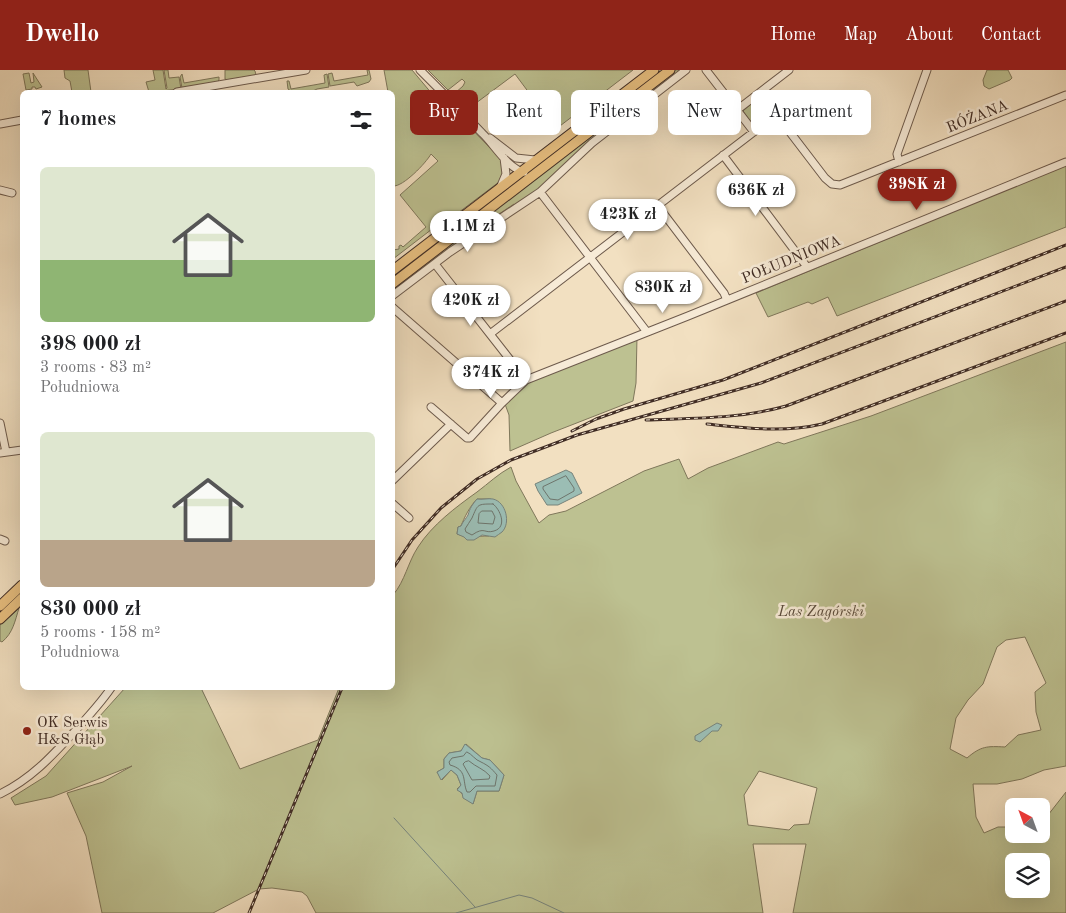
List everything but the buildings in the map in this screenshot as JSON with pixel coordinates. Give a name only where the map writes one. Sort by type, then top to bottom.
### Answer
[{"type":"main road","points":[[395,269],[654,70]]},
{"type":"main road","points":[[395,282],[670,70]]},
{"type":"main road","points":[[395,262],[424,247]]},
{"type":"main road","points":[[0,606],[20,588]]},
{"type":"main road","points":[[0,619],[20,600]]},
{"type":"street","points":[[189,90],[306,70]]},
{"type":"street","points":[[420,70],[484,134],[504,157],[521,171],[536,172]]},
{"type":"street","points":[[395,294],[434,264],[540,192],[592,143],[686,70]]},
{"type":"street","points":[[706,70],[722,90]]},
{"type":"street","points":[[764,90],[789,70]]},
{"type":"street","points":[[899,162],[897,154],[927,70]]},
{"type":"street","name":"RÓŻANA","points":[[792,135],[825,178],[832,184],[844,184],[1066,95]]},
{"type":"street","points":[[741,115],[751,128]]},
{"type":"street","points":[[0,124],[20,120]]},
{"type":"street","points":[[484,134],[516,158],[535,160]]},
{"type":"street","points":[[490,334],[751,134]]},
{"type":"street","points":[[724,155],[807,267]]},
{"type":"street","points":[[500,188],[506,174],[504,157]]},
{"type":"street","points":[[516,158],[521,171],[516,189]]},
{"type":"street","name":"POŁUDNIOWA","points":[[526,380],[1066,162]]},
{"type":"street","points":[[0,190],[12,193]]},
{"type":"street","points":[[540,192],[647,332]]},
{"type":"street","points":[[657,205],[724,293],[727,300]]},
{"type":"street","points":[[431,407],[467,438],[470,438],[526,380],[434,264]]},
{"type":"street","points":[[395,310],[502,403]]},
{"type":"street","points":[[0,423],[3,452],[20,450]]},
{"type":"street","points":[[395,479],[451,424]]},
{"type":"street","points":[[395,506],[409,518]]},
{"type":"street","points":[[0,794],[42,767],[109,690]]},
{"type":"green space","points":[[64,70],[88,70],[91,90],[72,90],[70,81],[65,78]]},
{"type":"green space","points":[[153,70],[163,70],[166,89],[164,70],[168,70],[169,78],[179,77],[181,89],[148,90],[146,82],[155,80]]},
{"type":"green space","points":[[225,70],[254,70],[256,75],[227,80],[225,79]]},
{"type":"green space","points":[[367,70],[369,70],[371,79],[369,82],[357,86],[354,82],[330,86],[328,74],[332,73],[334,81],[368,75]]},
{"type":"green space","points":[[384,70],[412,70],[429,90],[410,90],[410,135],[477,135],[499,157],[504,169],[499,182],[395,257],[395,250],[399,249],[401,245],[403,247],[426,227],[400,195],[438,161],[431,154],[408,179],[395,186],[395,90],[388,90]]},
{"type":"green space","points":[[428,70],[633,70],[607,90],[571,90],[571,118],[561,125],[561,90],[527,90],[515,74],[494,90],[488,90],[488,94],[478,102],[478,90],[458,90],[465,82],[462,79],[448,90]]},
{"type":"green space","points":[[675,70],[682,70],[656,90],[649,90]]},
{"type":"green space","points":[[987,70],[1008,70],[1012,78],[989,89],[984,86],[983,80]]},
{"type":"green space","points":[[29,73],[31,83],[34,82],[33,73],[42,87],[36,89],[32,87],[32,89],[26,90],[23,74]]},
{"type":"green space","points":[[182,74],[184,83],[219,77],[219,80],[217,82],[182,88],[180,77]]},
{"type":"green space","points":[[327,74],[329,87],[315,90],[288,89],[287,81],[289,81],[291,89],[325,83],[324,75]]},
{"type":"green space","points":[[751,104],[751,123],[743,111]]},
{"type":"green space","points":[[591,135],[598,135],[545,184],[515,206],[514,204],[486,223],[486,225],[395,292],[395,286]]},
{"type":"green space","points":[[1066,165],[1066,227],[837,316],[828,297],[812,304],[808,302],[768,317],[756,293]]},
{"type":"green space","points":[[637,337],[636,383],[633,401],[510,451],[509,415],[505,404],[526,383]]},
{"type":"green space","name":"Las Zagórski","points":[[1066,342],[1066,766],[1044,770],[1022,779],[997,784],[973,784],[976,817],[984,833],[998,827],[1005,827],[1005,843],[1050,843],[1050,812],[1066,792],[1066,913],[793,913],[806,844],[753,844],[763,913],[316,913],[307,896],[302,892],[272,888],[259,889],[213,913],[102,913],[86,836],[67,793],[103,782],[132,766],[52,797],[15,805],[11,798],[46,776],[123,690],[202,690],[240,769],[318,740],[338,690],[395,690],[395,592],[401,584],[415,553],[430,531],[445,517],[511,467],[516,481],[539,523],[549,515],[566,511],[644,471],[679,459],[688,479],[708,468],[778,442],[784,444],[871,416]],"holes":[[[477,499],[491,499],[489,536],[457,534],[458,527],[461,526],[474,502]],[[1025,637],[1046,683],[1035,692],[1036,712],[1041,730],[1018,735],[1005,747],[980,749],[967,758],[950,749],[956,718],[968,700],[983,684],[997,647],[1006,640]],[[466,744],[482,758],[490,760],[504,775],[499,791],[477,791],[473,804],[457,789],[461,785],[457,775],[451,770],[442,780],[437,772],[444,768],[444,759],[449,753],[461,751]],[[759,771],[817,788],[809,824],[794,825],[789,830],[748,825],[744,795]]]},
{"type":"green space","points":[[19,608],[11,631],[2,642],[0,641],[0,625]]},
{"type":"water","points":[[566,470],[572,473],[582,493],[558,505],[547,505],[535,484]]},
{"type":"water","points":[[477,499],[493,499],[501,504],[507,518],[505,528],[495,537],[482,535],[474,540],[467,540],[457,534],[458,527],[461,526]]},
{"type":"water","points":[[717,723],[722,725],[718,731],[712,731],[700,742],[695,740],[695,736]]},
{"type":"water","points":[[465,744],[482,758],[490,760],[504,775],[499,791],[477,791],[473,804],[463,798],[462,793],[457,790],[461,785],[457,775],[451,770],[441,780],[437,772],[444,768],[444,759],[449,753],[461,751]]},
{"type":"waterway","points":[[394,818],[475,907]]},
{"type":"waterway","points":[[456,913],[519,895],[532,898],[564,913]]},
{"type":"railway","points":[[572,431],[596,419],[624,409],[723,380],[1066,245]]},
{"type":"railway","points":[[395,566],[412,540],[441,508],[477,479],[511,460],[577,435],[761,383],[1066,267]]},
{"type":"railway","points":[[646,420],[734,416],[786,406],[1066,301]]},
{"type":"railway","points":[[707,424],[779,429],[822,424],[1066,333]]},
{"type":"railway","points":[[249,913],[341,690]]},
{"type":"place","name":"OK Serwis H&S Głąb","points":[[27,731]]}]
